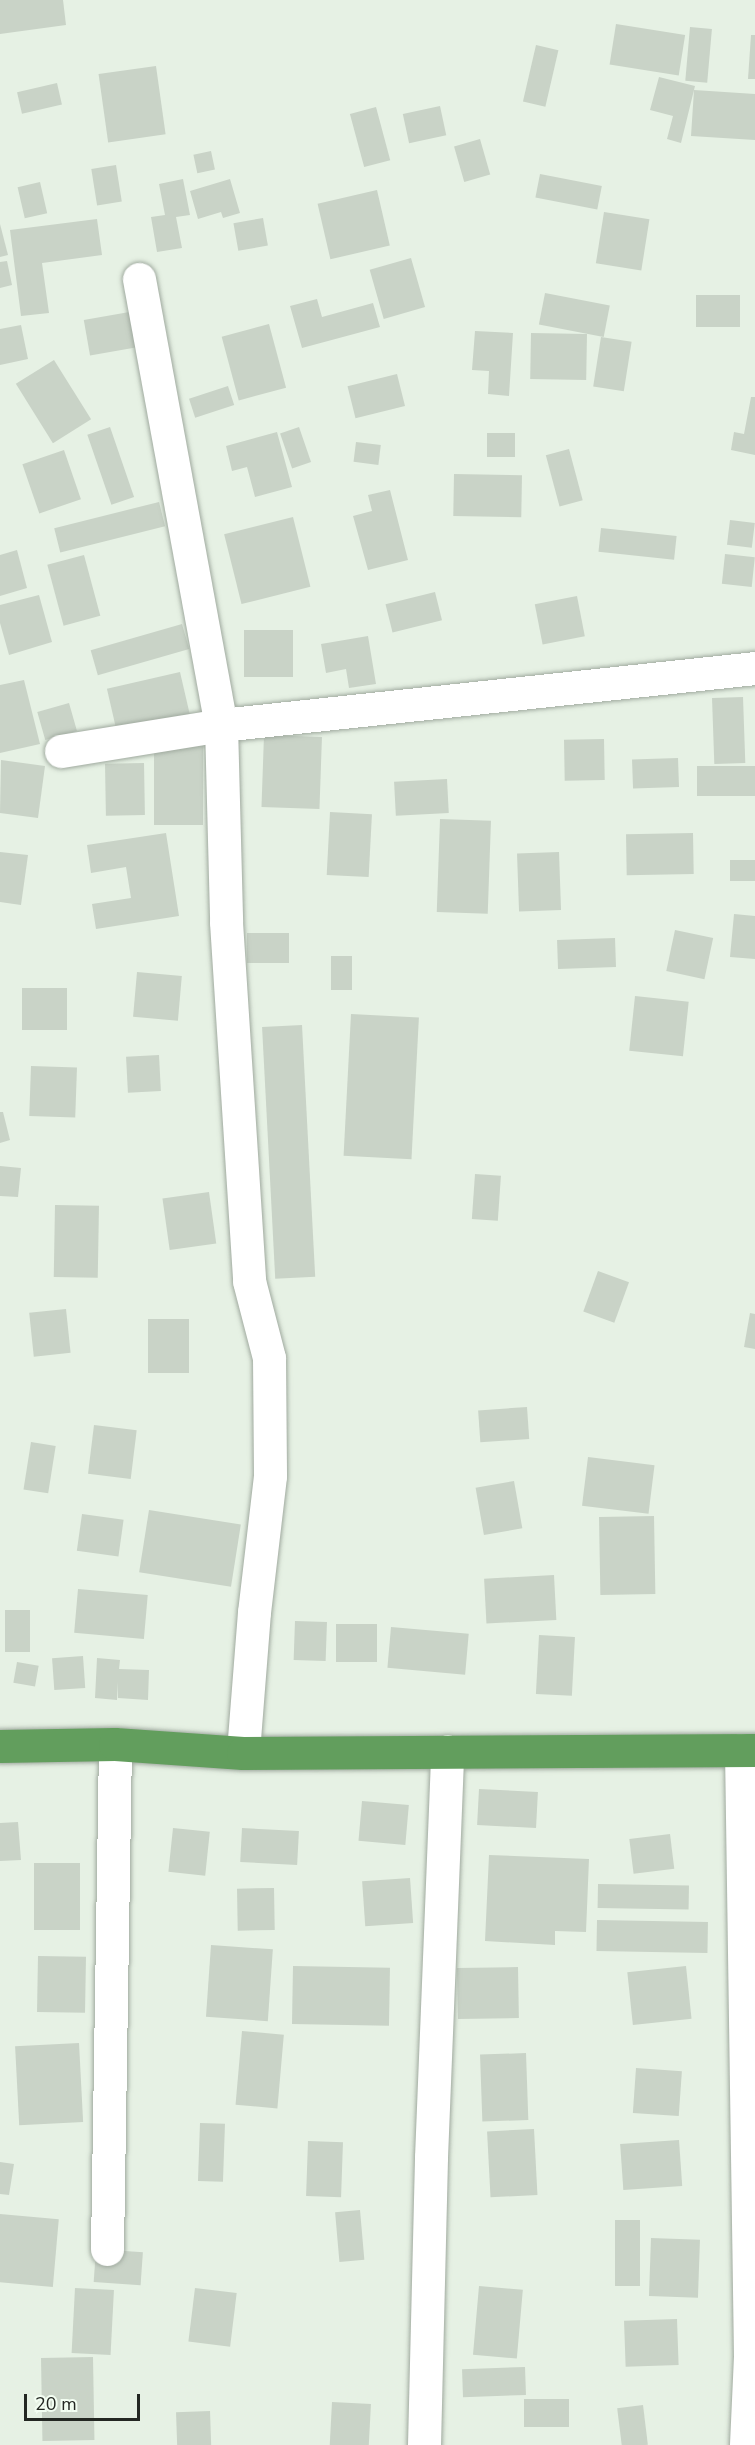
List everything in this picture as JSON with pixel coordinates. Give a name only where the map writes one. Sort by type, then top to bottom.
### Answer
[{"type":"highway","points":[[0,1746],[116,1744],[243,1753],[748,1750]]},
{"type":"street","points":[[140,279],[221,725],[226,922],[249,1281],[269,1359],[270,1476],[254,1612],[243,1753]]},
{"type":"street","points":[[61,751],[221,725],[755,668]]},
{"type":"street","points":[[107,2249],[116,1744]]},
{"type":"street","points":[[746,2445],[750,2356],[748,1750]]},
{"type":"street","points":[[424,2445],[431,2157],[447,1751]]},
{"type":"building","points":[[0,0],[63,0],[66,25],[0,34]]},
{"type":"building","points":[[616,24],[685,35],[679,75],[610,64]]},
{"type":"building","points":[[690,27],[712,29],[707,83],[685,81]]},
{"type":"building","points":[[751,35],[755,35],[755,79],[748,79]]},
{"type":"building","points":[[536,45],[558,50],[545,107],[523,102]]},
{"type":"building","points":[[156,66],[166,134],[108,142],[99,74]]},
{"type":"building","points":[[659,77],[695,86],[681,143],[667,139],[673,116],[650,110]]},
{"type":"building","points":[[57,83],[62,104],[22,114],[17,92]]},
{"type":"building","points":[[694,90],[755,94],[755,140],[691,136]]},
{"type":"building","points":[[440,106],[446,135],[409,143],[403,114]]},
{"type":"building","points":[[376,107],[390,160],[364,167],[350,114]]},
{"type":"building","points":[[480,139],[490,175],[464,182],[454,146]]},
{"type":"building","points":[[211,151],[215,170],[197,173],[193,155]]},
{"type":"building","points":[[116,165],[122,202],[97,205],[91,169]]},
{"type":"building","points":[[540,174],[602,186],[597,210],[535,198]]},
{"type":"building","points":[[183,179],[190,215],[176,217],[182,248],[157,252],[151,217],[165,215],[159,184]]},
{"type":"building","points":[[230,179],[240,213],[223,218],[221,212],[198,219],[190,191]]},
{"type":"building","points":[[40,182],[47,213],[25,218],[18,187]]},
{"type":"building","points":[[377,190],[390,246],[330,259],[318,204]]},
{"type":"building","points":[[604,212],[649,219],[641,271],[596,263]]},
{"type":"building","points":[[263,218],[268,246],[238,251],[233,223]]},
{"type":"building","points":[[97,219],[102,255],[42,263],[49,313],[21,316],[10,230]]},
{"type":"building","points":[[0,224],[8,255],[0,257]]},
{"type":"building","points":[[411,258],[425,307],[384,319],[370,270]]},
{"type":"building","points":[[7,261],[12,285],[0,288],[0,262]]},
{"type":"building","points":[[545,293],[610,306],[604,337],[539,324]]},
{"type":"building","points":[[696,295],[740,295],[740,327],[696,327]]},
{"type":"building","points":[[317,299],[322,317],[373,303],[380,327],[302,348],[290,306]]},
{"type":"building","points":[[135,311],[141,346],[90,355],[84,320]]},
{"type":"building","points":[[269,324],[286,388],[239,400],[222,337]]},
{"type":"building","points":[[21,325],[28,359],[0,365],[0,329]]},
{"type":"building","points":[[475,331],[513,333],[509,396],[488,394],[489,371],[472,370]]},
{"type":"building","points":[[531,333],[587,334],[586,380],[530,379]]},
{"type":"building","points":[[601,337],[632,342],[624,391],[593,386]]},
{"type":"building","points":[[54,360],[91,419],[53,443],[16,384]]},
{"type":"building","points":[[397,374],[405,406],[355,418],[348,386]]},
{"type":"building","points":[[228,386],[234,405],[195,418],[189,399]]},
{"type":"building","points":[[751,397],[755,397],[755,455],[731,450],[734,432],[744,434]]},
{"type":"building","points":[[110,427],[134,497],[111,505],[87,435]]},
{"type":"building","points":[[299,427],[311,462],[292,468],[280,434]]},
{"type":"building","points":[[277,432],[292,487],[255,497],[247,467],[232,471],[226,446]]},
{"type":"building","points":[[487,433],[515,433],[515,457],[487,457]]},
{"type":"building","points":[[356,442],[381,445],[378,465],[354,462]]},
{"type":"building","points":[[569,449],[583,500],[560,506],[546,455]]},
{"type":"building","points":[[64,450],[81,499],[39,513],[22,464]]},
{"type":"building","points":[[454,474],[522,475],[521,517],[453,516]]},
{"type":"building","points":[[390,490],[408,560],[368,570],[353,516],[372,511],[368,495]]},
{"type":"building","points":[[159,502],[165,526],[60,552],[54,528]]},
{"type":"building","points":[[293,517],[310,587],[242,604],[224,534]]},
{"type":"building","points":[[730,520],[755,523],[752,548],[727,545]]},
{"type":"building","points":[[601,528],[677,536],[674,560],[598,552]]},
{"type":"building","points":[[17,550],[27,588],[0,596],[0,555]]},
{"type":"building","points":[[725,554],[755,557],[752,587],[722,584]]},
{"type":"building","points":[[84,555],[100,616],[64,626],[47,565]]},
{"type":"building","points":[[435,592],[442,620],[393,632],[386,604]]},
{"type":"building","points":[[39,595],[52,642],[9,655],[0,623],[0,605]]},
{"type":"building","points":[[577,596],[585,636],[543,644],[535,604]]},
{"type":"building","points":[[182,624],[189,649],[98,675],[91,650]]},
{"type":"building","points":[[244,630],[293,630],[293,677],[244,677]]},
{"type":"building","points":[[368,636],[376,684],[349,688],[346,669],[326,673],[321,644]]},
{"type":"building","points":[[180,672],[190,716],[117,733],[107,689]]},
{"type":"building","points":[[24,680],[40,744],[0,753],[0,685]]},
{"type":"building","points":[[743,697],[745,763],[714,764],[712,698]]},
{"type":"building","points":[[69,703],[77,731],[45,740],[37,712]]},
{"type":"building","points":[[264,735],[322,737],[319,809],[261,807]]},
{"type":"building","points":[[604,739],[605,780],[565,781],[564,740]]},
{"type":"building","points":[[154,746],[203,746],[203,825],[154,825]]},
{"type":"building","points":[[678,758],[679,787],[633,789],[632,760]]},
{"type":"building","points":[[1,760],[45,766],[38,818],[0,813]]},
{"type":"building","points":[[144,763],[145,815],[106,816],[105,764]]},
{"type":"building","points":[[697,766],[755,766],[755,796],[697,796]]},
{"type":"building","points":[[447,779],[449,813],[396,816],[394,782]]},
{"type":"building","points":[[330,812],[372,814],[369,877],[327,875]]},
{"type":"building","points":[[440,819],[491,821],[488,914],[437,912]]},
{"type":"building","points":[[166,833],[179,916],[96,929],[92,904],[131,898],[126,867],[91,873],[87,845]]},
{"type":"building","points":[[693,833],[694,874],[627,875],[626,834]]},
{"type":"building","points":[[0,852],[28,855],[21,905],[0,902]]},
{"type":"building","points":[[559,852],[561,910],[519,911],[517,853]]},
{"type":"building","points":[[730,860],[755,860],[755,881],[730,881]]},
{"type":"building","points":[[734,914],[755,916],[755,959],[730,957]]},
{"type":"building","points":[[675,930],[713,938],[704,979],[666,971]]},
{"type":"building","points":[[247,933],[289,933],[289,963],[247,963]]},
{"type":"building","points":[[615,938],[616,967],[558,969],[557,940]]},
{"type":"building","points":[[331,956],[352,956],[352,990],[331,990]]},
{"type":"building","points":[[137,972],[182,976],[178,1021],[133,1017]]},
{"type":"building","points":[[22,988],[67,988],[67,1030],[22,1030]]},
{"type":"building","points":[[635,996],[689,1002],[683,1056],[629,1051]]},
{"type":"building","points":[[351,1014],[419,1018],[411,1159],[344,1156]]},
{"type":"building","points":[[302,1025],[315,1277],[275,1279],[262,1027]]},
{"type":"building","points":[[159,1055],[161,1091],[128,1093],[126,1057]]},
{"type":"building","points":[[31,1066],[77,1068],[75,1118],[29,1116]]},
{"type":"building","points":[[0,1112],[3,1112],[10,1140],[0,1143]]},
{"type":"building","points":[[0,1166],[21,1168],[18,1197],[0,1196]]},
{"type":"building","points":[[475,1174],[501,1176],[498,1221],[472,1219]]},
{"type":"building","points":[[209,1192],[216,1243],[170,1250],[162,1199]]},
{"type":"building","points":[[55,1205],[99,1206],[98,1278],[54,1277]]},
{"type":"building","points":[[598,1271],[629,1282],[614,1323],[583,1311]]},
{"type":"building","points":[[66,1309],[71,1353],[34,1357],[29,1313]]},
{"type":"building","points":[[750,1313],[755,1314],[755,1349],[744,1347]]},
{"type":"building","points":[[148,1319],[189,1319],[189,1373],[148,1373]]},
{"type":"building","points":[[527,1407],[529,1439],[480,1442],[478,1410]]},
{"type":"building","points":[[94,1425],[137,1430],[131,1479],[88,1474]]},
{"type":"building","points":[[31,1442],[56,1446],[48,1493],[23,1489]]},
{"type":"building","points":[[588,1457],[655,1465],[649,1514],[582,1506]]},
{"type":"building","points":[[514,1481],[522,1528],[484,1535],[476,1488]]},
{"type":"building","points":[[149,1510],[241,1525],[231,1587],[139,1572]]},
{"type":"building","points":[[82,1514],[124,1520],[118,1556],[77,1551]]},
{"type":"building","points":[[654,1516],[655,1594],[600,1595],[599,1517]]},
{"type":"building","points":[[554,1575],[556,1620],[486,1624],[484,1579]]},
{"type":"building","points":[[78,1589],[148,1595],[144,1639],[74,1633]]},
{"type":"building","points":[[5,1610],[30,1610],[30,1652],[5,1652]]},
{"type":"building","points":[[295,1621],[327,1622],[326,1661],[294,1660]]},
{"type":"building","points":[[336,1624],[377,1624],[377,1662],[336,1662]]},
{"type":"building","points":[[391,1627],[469,1634],[465,1675],[387,1668]]},
{"type":"building","points":[[539,1635],[575,1637],[572,1696],[536,1694]]},
{"type":"building","points":[[83,1656],[85,1688],[54,1690],[52,1658]]},
{"type":"building","points":[[97,1658],[120,1660],[119,1669],[149,1670],[148,1700],[118,1698],[118,1682],[117,1700],[95,1698]]},
{"type":"building","points":[[17,1662],[39,1666],[35,1687],[13,1683]]},
{"type":"building","points":[[479,1789],[538,1792],[536,1828],[477,1825]]},
{"type":"building","points":[[362,1801],[409,1805],[405,1845],[359,1841]]},
{"type":"building","points":[[18,1822],[21,1860],[0,1861],[0,1823]]},
{"type":"building","points":[[173,1828],[210,1832],[205,1876],[168,1872]]},
{"type":"building","points":[[242,1828],[299,1831],[297,1865],[240,1862]]},
{"type":"building","points":[[670,1834],[674,1869],[634,1874],[629,1839]]},
{"type":"building","points":[[489,1855],[589,1859],[586,1932],[555,1931],[555,1945],[485,1941]]},
{"type":"building","points":[[34,1863],[80,1863],[80,1930],[34,1930]]},
{"type":"building","points":[[410,1878],[413,1923],[365,1926],[362,1881]]},
{"type":"building","points":[[598,1884],[689,1886],[689,1910],[598,1908]]},
{"type":"building","points":[[274,1888],[275,1930],[238,1931],[237,1889]]},
{"type":"building","points":[[597,1920],[708,1922],[707,1953],[596,1951]]},
{"type":"building","points":[[211,1945],[273,1949],[268,2021],[206,2017]]},
{"type":"building","points":[[38,1956],[86,1957],[85,2013],[37,2012]]},
{"type":"building","points":[[293,1966],[390,1968],[389,2026],[292,2024]]},
{"type":"building","points":[[686,1966],[692,2019],[633,2025],[627,1972]]},
{"type":"building","points":[[518,1967],[519,2018],[458,2019],[457,1968]]},
{"type":"building","points":[[242,2031],[284,2035],[277,2108],[236,2105]]},
{"type":"building","points":[[79,2043],[83,2122],[19,2125],[15,2046]]},
{"type":"building","points":[[526,2053],[528,2120],[482,2122],[480,2055]]},
{"type":"building","points":[[636,2068],[682,2071],[679,2116],[633,2113]]},
{"type":"building","points":[[200,2123],[225,2124],[223,2182],[198,2181]]},
{"type":"building","points":[[534,2129],[537,2195],[491,2197],[487,2131]]},
{"type":"building","points":[[679,2140],[682,2186],[623,2190],[620,2144]]},
{"type":"building","points":[[308,2141],[343,2142],[341,2197],[306,2196]]},
{"type":"building","points":[[0,2162],[14,2164],[9,2195],[0,2194]]},
{"type":"building","points":[[360,2210],[364,2260],[339,2262],[335,2212]]},
{"type":"building","points":[[0,2214],[59,2219],[53,2287],[0,2282]]},
{"type":"building","points":[[615,2220],[640,2220],[640,2286],[615,2286]]},
{"type":"building","points":[[651,2238],[700,2240],[698,2298],[649,2296]]},
{"type":"building","points":[[96,2249],[143,2252],[141,2285],[94,2282]]},
{"type":"building","points":[[479,2286],[523,2290],[517,2359],[473,2355]]},
{"type":"building","points":[[75,2288],[114,2290],[111,2355],[72,2353]]},
{"type":"building","points":[[195,2288],[237,2293],[230,2347],[188,2342]]},
{"type":"building","points":[[677,2319],[679,2365],[626,2367],[624,2321]]},
{"type":"building","points":[[93,2357],[94,2440],[42,2441],[41,2358]]},
{"type":"building","points":[[525,2367],[526,2395],[463,2397],[462,2369]]},
{"type":"building","points":[[524,2399],[569,2399],[569,2427],[524,2427]]},
{"type":"building","points":[[332,2402],[371,2404],[369,2445],[330,2445]]},
{"type":"building","points":[[643,2405],[648,2445],[622,2445],[617,2408]]},
{"type":"building","points":[[210,2411],[211,2445],[177,2445],[176,2412]]}]
